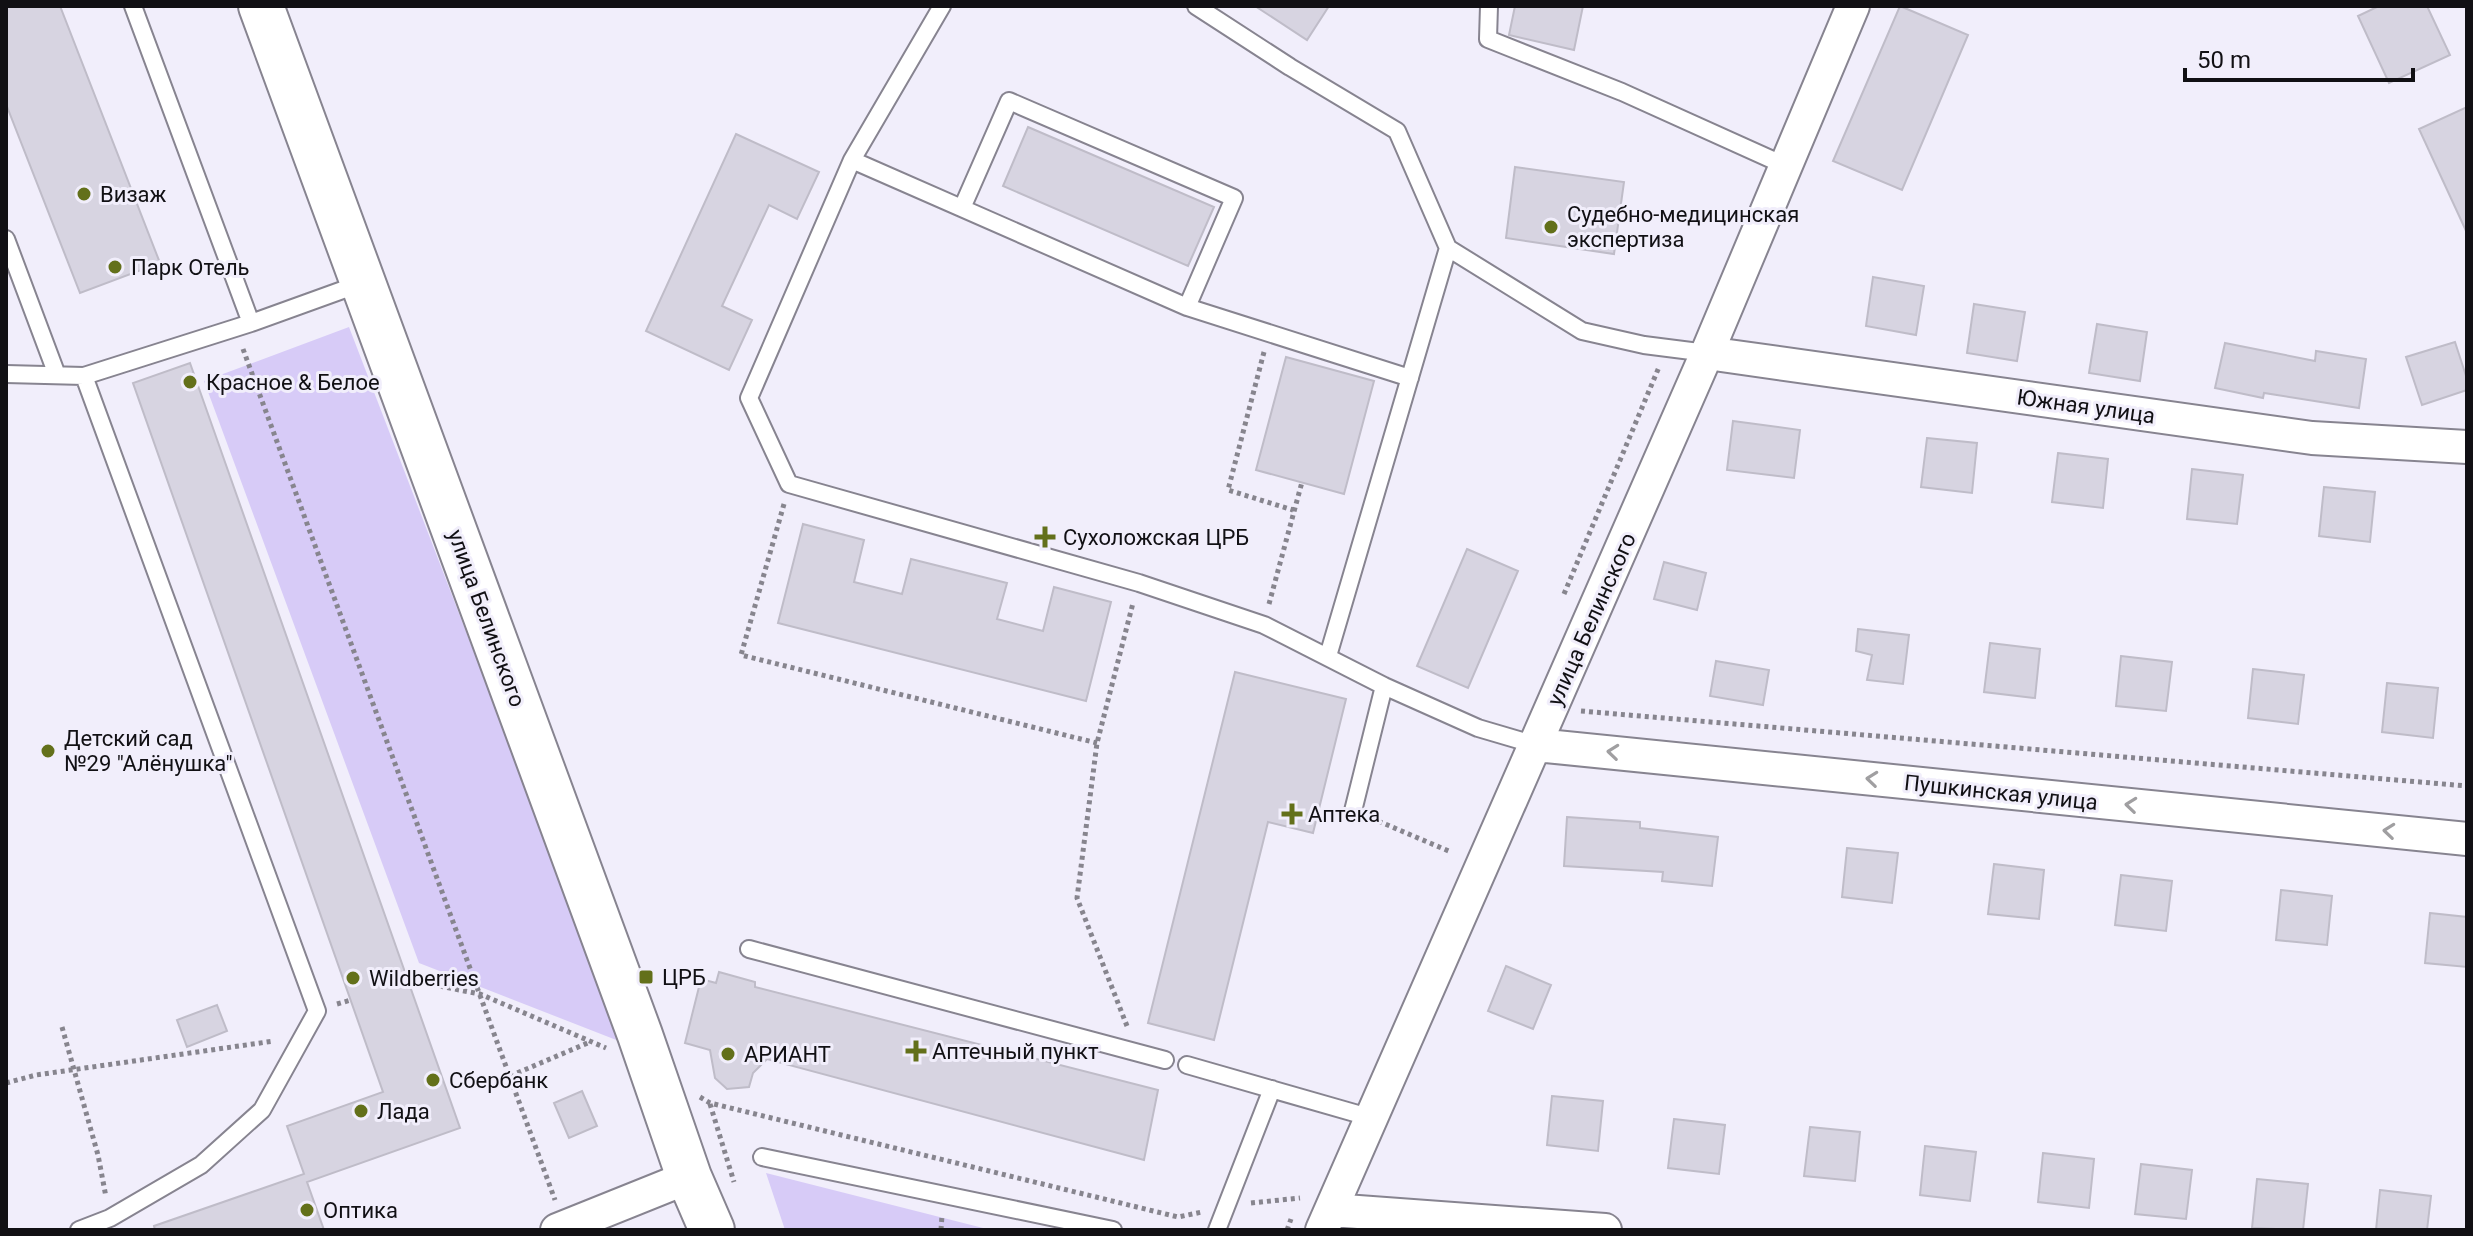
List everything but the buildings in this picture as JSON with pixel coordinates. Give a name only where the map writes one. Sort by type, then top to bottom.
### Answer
[{"type":"main road","name":"улица Белинского","points":[[261,6],[652,1068],[689,1177],[712,1230]]},
{"type":"street","name":"улица Белинского","points":[[1327,1220],[1707,353],[1853,6]]},
{"type":"street","name":"Южная улица","points":[[1707,353],[2312,438],[2467,447]]},
{"type":"street","name":"Пушкинская улица","points":[[1536,745],[2467,839]]},
{"type":"street","points":[[560,1229],[689,1177]]},
{"type":"street","points":[[1327,1220],[1594,1230]]},
{"type":"lane","points":[[133,6],[251,323]]},
{"type":"lane","points":[[942,6],[852,160],[749,398],[789,484],[1139,583],[1264,625],[1384,686],[1478,728],[1536,745]]},
{"type":"lane","points":[[1196,6],[1397,131],[1448,248],[1582,331],[1644,345],[1707,353]]},
{"type":"lane","points":[[1489,6],[1488,39],[1622,92],[1786,166]]},
{"type":"lane","points":[[962,208],[1009,101],[1234,198],[1187,307]]},
{"type":"lane","points":[[852,160],[1187,307],[1410,378]]},
{"type":"lane","points":[[6,239],[57,375]]},
{"type":"lane","points":[[1328,656],[1448,248]]},
{"type":"lane","points":[[6,374],[84,376],[251,323],[363,282]]},
{"type":"lane","points":[[79,1230],[112,1224],[201,1165],[262,1110],[317,1011],[84,376]]},
{"type":"lane","points":[[1353,811],[1384,686]]},
{"type":"lane","points":[[749,949],[1165,1060]]},
{"type":"lane","points":[[1187,1065],[1372,1118]]},
{"type":"lane","points":[[1217,1230],[1272,1089]]},
{"type":"lane","points":[[762,1157],[1113,1230]]},
{"type":"path","points":[[1269,332],[1228,490],[1293,510]]},
{"type":"path","points":[[240,340],[510,1076],[560,1229]]},
{"type":"path","points":[[1264,625],[1302,482]]},
{"type":"path","points":[[789,484],[741,655],[1097,743]]},
{"type":"path","points":[[1137,1052],[1077,898],[1097,743],[1139,583]]},
{"type":"path","points":[[1551,709],[2467,786]]},
{"type":"path","points":[[1353,811],[1451,852]]},
{"type":"path","points":[[408,980],[480,994],[652,1068]]},
{"type":"path","points":[[62,1027],[98,1155],[112,1224]]},
{"type":"path","points":[[6,1083],[36,1075],[303,1037]]},
{"type":"path","points":[[510,1076],[591,1042]]},
{"type":"path","points":[[698,1096],[710,1103],[1178,1217],[1226,1206],[1300,1198]]},
{"type":"path","points":[[710,1103],[735,1186]]},
{"type":"shaded area","points":[[349,327],[624,1043],[419,963],[204,381]]},
{"type":"shaded area","points":[[766,1173],[991,1230],[785,1230]]},
{"type":"place","name":"Визаж","points":[[84,194]]},
{"type":"place","name":"Судебно-медицинская экспертиза","points":[[1551,227]]},
{"type":"place","name":"Парк Отель","points":[[115,267]]},
{"type":"place","name":"Красное & Белое","points":[[190,382]]},
{"type":"place","name":"Сухоложская ЦРБ","points":[[1045,537]]},
{"type":"place","name":"Детский сад №29 \"Алёнушка\"","points":[[48,751]]},
{"type":"place","name":"Аптека","points":[[1292,814]]},
{"type":"place","name":"ЦРБ","points":[[646,977]]},
{"type":"place","name":"Wildberries","points":[[353,978]]},
{"type":"place","name":"Аптечный пункт","points":[[916,1051]]},
{"type":"place","name":"АРИАНТ","points":[[728,1054]]},
{"type":"place","name":"Сбербанк","points":[[433,1080]]},
{"type":"place","name":"Лада","points":[[361,1111]]},
{"type":"place","name":"Оптика","points":[[307,1210]]}]
